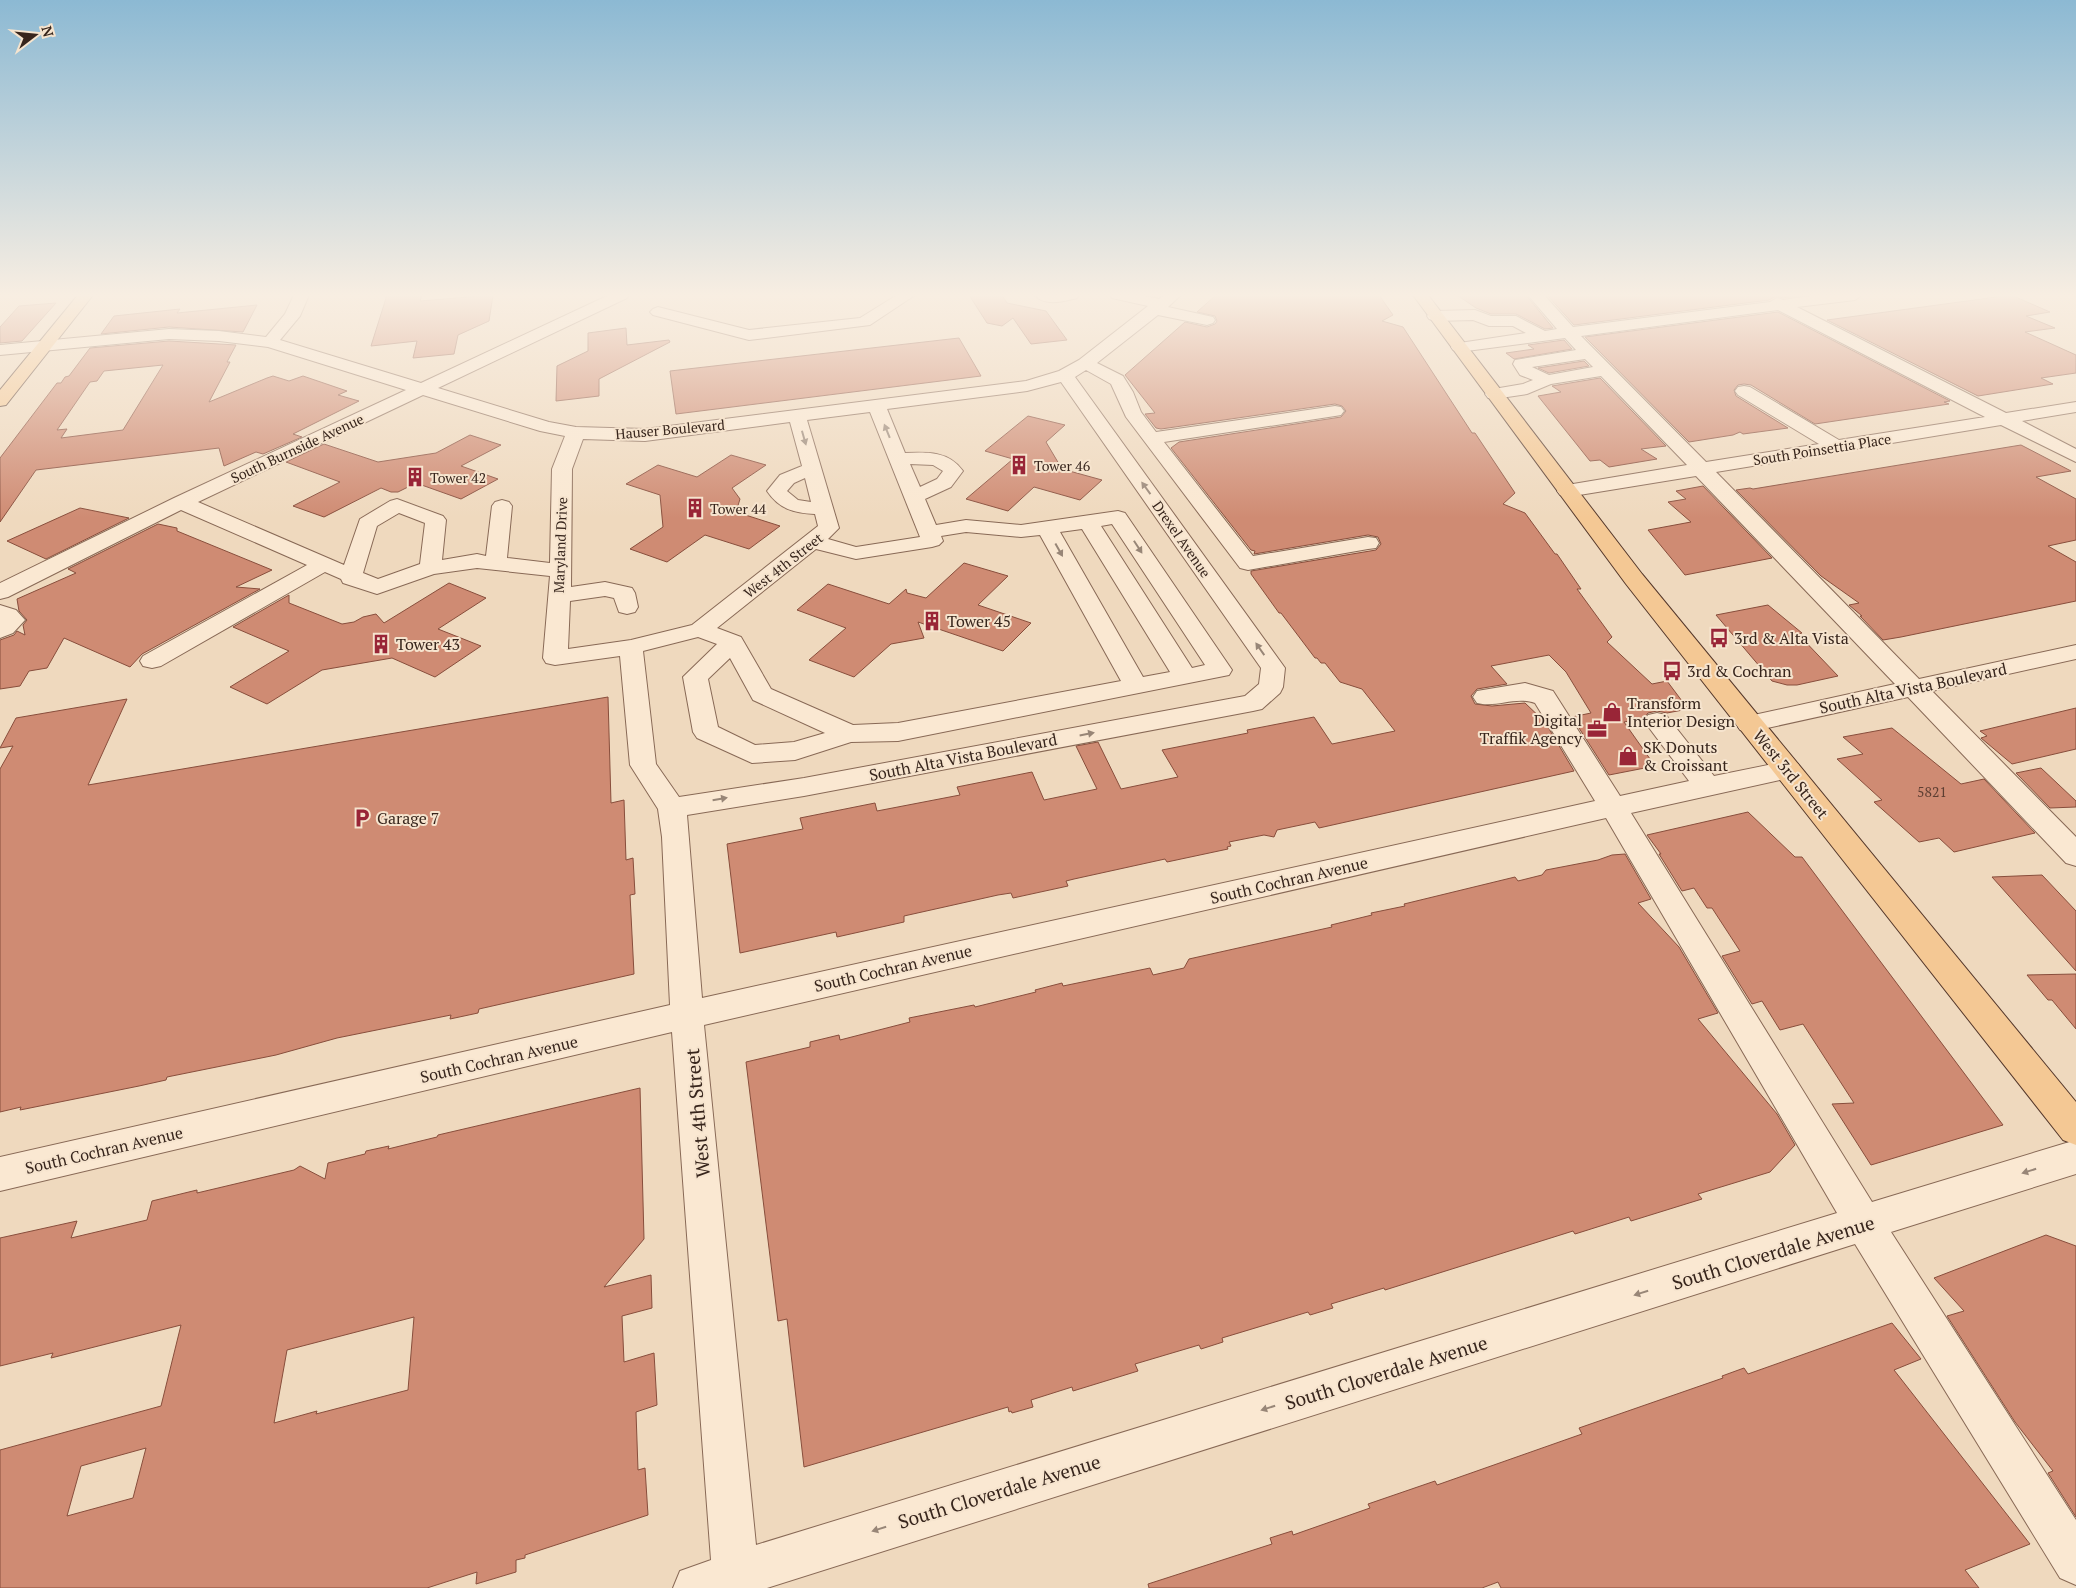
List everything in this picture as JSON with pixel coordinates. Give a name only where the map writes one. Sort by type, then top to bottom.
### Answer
[{"type":"main road","points":[[0,401],[26,369]]},
{"type":"main road","name":"West 3rd Street","points":[[1475,369],[1634,579],[2076,1129]]},
{"type":"street","name":"Hauser Boulevard","points":[[358,369],[546,427],[576,433],[645,435],[798,416],[839,402],[876,405],[1027,386],[1065,375],[1076,369]]},
{"type":"street","name":"South Burnside Avenue","points":[[0,592],[181,502],[466,369]]},
{"type":"street","points":[[1099,369],[1113,374],[1123,385],[1132,412],[1248,563],[1368,543]]},
{"type":"street","points":[[1524,369],[1546,380]]},
{"type":"street","points":[[1906,369],[2076,456]]},
{"type":"street","points":[[1494,394],[1527,390],[1546,380],[1605,370],[2076,855]]},
{"type":"street","name":"Drexel Avenue","points":[[1065,375],[1273,668],[1271,687],[1253,703]]},
{"type":"street","points":[[1744,390],[1837,447]]},
{"type":"street","points":[[813,542],[856,553],[932,541],[876,405]]},
{"type":"street","name":"South Poinsettia Place","points":[[1567,490],[2076,407]]},
{"type":"street","points":[[1152,438],[1335,411]]},
{"type":"street","name":"West 4th Street","points":[[555,658],[632,647],[700,630],[829,528],[798,416]]},
{"type":"street","name":"Maryland Drive","points":[[555,658],[561,571],[562,469],[576,433]]},
{"type":"street","points":[[898,458],[933,458],[948,464],[953,471],[944,483],[914,497]]},
{"type":"street","points":[[813,469],[780,484],[777,491],[783,501],[798,507],[824,509]]},
{"type":"street","points":[[181,502],[351,578],[377,587],[430,568],[477,560],[561,571]]},
{"type":"street","points":[[351,578],[366,523],[397,505],[436,520],[430,568]]},
{"type":"street","points":[[496,563],[502,506]]},
{"type":"street","points":[[733,642],[695,677],[706,732],[752,754],[795,751],[850,734],[898,732],[1220,670],[1118,517],[1021,531],[966,526],[929,532]]},
{"type":"street","points":[[1088,522],[1185,677]]},
{"type":"street","points":[[1047,528],[1136,686]]},
{"type":"street","points":[[152,661],[322,565]]},
{"type":"street","points":[[559,596],[605,589],[624,593],[627,606]]},
{"type":"street","points":[[0,612],[8,614],[13,620],[0,631]]},
{"type":"street","points":[[700,630],[733,642],[762,694],[850,734]]},
{"type":"street","name":"West 4th Street","points":[[632,647],[643,765],[672,808],[676,837],[687,1015],[737,1582]]},
{"type":"street","name":"South Alta Vista Boulevard","points":[[1749,724],[2076,652]]},
{"type":"street","points":[[1486,697],[1525,691],[1544,697],[1613,807],[1864,1224],[2076,1562]]},
{"type":"street","name":"South Alta Vista Boulevard","points":[[672,808],[814,785],[1253,703]]},
{"type":"street","points":[[1657,721],[1708,787]]},
{"type":"street","points":[[752,754],[754,794]]},
{"type":"street","name":"South Cochran Avenue","points":[[0,1174],[687,1015],[1613,807],[1788,770]]},
{"type":"street","name":"South Cloverdale Avenue","points":[[697,1588],[737,1582],[808,1551],[2076,1157]]},
{"type":"building","points":[[74,369],[123,369],[104,371],[97,381],[90,382],[57,430],[67,429],[61,438],[123,430],[160,369],[226,369],[209,402],[273,376],[289,381],[303,376],[347,391],[338,395],[359,401],[293,434],[302,437],[263,454],[256,452],[224,466],[219,448],[36,470],[0,522],[0,458],[57,383],[61,383],[65,377],[69,376]]},
{"type":"building","points":[[557,369],[618,369],[599,379],[599,396],[556,401]]},
{"type":"building","points":[[687,369],[977,369],[981,376],[676,414],[670,371]]},
{"type":"building","points":[[1132,369],[1430,369],[1472,433],[1475,433],[1515,493],[1503,504],[1525,513],[1555,554],[1557,554],[1581,589],[1577,589],[1612,637],[1607,642],[1652,684],[1667,681],[1688,709],[1667,713],[1657,711],[1648,713],[1644,718],[1624,722],[1655,766],[1609,775],[1572,717],[1591,713],[1566,672],[1549,655],[1491,666],[1507,684],[1477,689],[1471,696],[1475,704],[1492,706],[1525,703],[1545,722],[1574,771],[1319,828],[1315,822],[1277,830],[1274,837],[1264,835],[1229,842],[1231,846],[1227,847],[1228,849],[1167,862],[1165,859],[1074,879],[1066,881],[1068,886],[1013,898],[1011,893],[998,895],[904,916],[904,922],[837,937],[836,932],[740,953],[727,844],[803,829],[800,818],[875,803],[877,811],[960,795],[957,787],[1032,772],[1044,800],[1097,789],[1076,746],[1098,742],[1121,789],[1178,777],[1162,750],[1248,733],[1247,730],[1314,717],[1332,744],[1395,731],[1362,689],[1340,682],[1325,663],[1321,663],[1315,658],[1251,574],[1251,571],[1376,550],[1381,544],[1378,537],[1368,535],[1254,554],[1255,551],[1251,550],[1171,448],[1179,442],[1341,417],[1346,411],[1342,406],[1335,404],[1161,429],[1156,428],[1145,414],[1155,413],[1125,375]]},
{"type":"building","points":[[1540,369],[1571,369],[1549,373]]},
{"type":"building","points":[[1617,369],[1888,369],[1950,401],[1944,402],[1949,404],[1815,424],[1751,385],[1744,384],[1738,385],[1734,390],[1736,396],[1788,428],[1743,434],[1740,432],[1733,435],[1689,442]]},
{"type":"building","points":[[1925,369],[2076,369],[2076,373],[2041,378],[2053,384],[1978,396]]},
{"type":"building","points":[[1600,378],[1666,446],[1641,449],[1657,459],[1609,467],[1600,460],[1590,461],[1538,396],[1561,392],[1552,386]]},
{"type":"building","name":"Tower 46","points":[[1028,416],[1065,425],[1046,442],[1062,469],[1102,480],[1080,500],[1034,487],[1008,511],[966,499],[1013,459],[985,451]]},
{"type":"building","name":"Tower 42","points":[[470,435],[501,445],[461,466],[498,479],[461,499],[416,483],[398,492],[391,492],[381,488],[324,517],[293,506],[340,482],[286,462],[324,444],[378,462],[436,453]]},
{"type":"building","points":[[2021,445],[2071,471],[2036,477],[2076,499],[2076,540],[2048,546],[2076,562],[2076,601],[1883,640],[1860,616],[1862,616],[1849,605],[1859,603],[1821,576],[1736,490],[1753,489]]},
{"type":"building","name":"Tower 44","points":[[731,455],[766,465],[732,488],[740,499],[736,512],[780,526],[749,549],[705,535],[667,562],[630,549],[663,527],[660,495],[626,484],[658,465],[697,477]]},
{"type":"building","points":[[1703,486],[1772,558],[1685,575],[1648,530],[1691,522],[1668,502],[1686,499],[1676,491]]},
{"type":"building","points":[[80,508],[129,518],[46,559],[7,541]]},
{"type":"building","points":[[158,524],[177,528],[177,531],[272,570],[236,587],[260,589],[142,654],[130,667],[64,638],[47,668],[29,671],[20,686],[0,689],[0,640],[14,635],[17,631],[25,635],[23,625],[27,620],[19,611],[17,599],[76,573],[68,569]]},
{"type":"building","name":"Tower 45","points":[[964,563],[1008,576],[978,605],[1031,623],[1003,651],[918,622],[924,638],[891,644],[854,677],[809,660],[846,628],[797,610],[828,584],[889,604],[906,589],[907,593],[926,598]]},
{"type":"building","name":"Tower 43","points":[[449,583],[486,598],[438,629],[481,646],[435,677],[392,658],[322,670],[267,704],[230,687],[289,651],[233,627],[289,595],[289,603],[342,624],[376,614],[384,623]]},
{"type":"building","points":[[1768,605],[1802,633],[1798,634],[1838,676],[1797,685],[1787,685],[1772,681],[1716,615]]},
{"type":"building","points":[[608,697],[611,803],[624,800],[626,860],[633,858],[635,894],[630,895],[634,974],[479,1009],[478,1013],[450,1019],[451,1015],[337,1038],[276,1055],[167,1077],[166,1080],[139,1086],[20,1110],[21,1107],[0,1112],[0,769],[13,746],[0,748],[16,718],[127,699],[88,785]]},
{"type":"building","points":[[2076,708],[2076,749],[2012,764],[1981,738],[1987,736],[1980,731]]},
{"type":"building","points":[[1892,728],[1961,784],[1984,779],[2035,833],[1954,852],[1939,838],[1919,842],[1874,802],[1882,800],[1837,759],[1863,754],[1843,737]]},
{"type":"building","points":[[2041,768],[2076,801],[2076,807],[2050,808],[2016,773]]},
{"type":"building","points":[[1748,812],[1795,857],[1802,857],[2003,1125],[1871,1165],[1832,1104],[1854,1103],[1803,1024],[1780,1030],[1762,1001],[1752,1004],[1722,956],[1740,951],[1712,908],[1707,908],[1694,888],[1682,891],[1659,854],[1661,854],[1647,835]]},
{"type":"building","points":[[1625,854],[1651,899],[1638,903],[1679,947],[1718,1013],[1698,1019],[1777,1114],[1795,1145],[1770,1172],[1698,1194],[1702,1199],[1631,1221],[1629,1217],[1575,1234],[1573,1231],[1385,1290],[1384,1288],[1331,1304],[1333,1308],[1310,1315],[1308,1312],[1222,1338],[1223,1342],[1201,1349],[1199,1345],[1135,1364],[1138,1371],[1073,1391],[1072,1387],[1031,1400],[1033,1407],[1012,1413],[1011,1411],[1009,1412],[1008,1407],[804,1467],[787,1319],[778,1321],[746,1062],[810,1047],[810,1042],[839,1035],[840,1040],[910,1022],[909,1018],[974,1005],[975,1007],[1036,992],[1035,990],[1062,983],[1063,986],[1150,968],[1153,975],[1184,968],[1189,959],[1332,927],[1331,925],[1372,915],[1371,913],[1515,877],[1518,881],[1542,875],[1546,870],[1598,860],[1612,855]]},
{"type":"building","points":[[2042,875],[2076,911],[2076,971],[1992,877]]},
{"type":"building","points":[[2076,974],[2076,1029],[2052,1000],[2048,1000],[2027,975]]},
{"type":"building","points":[[640,1088],[644,1239],[604,1287],[651,1275],[652,1308],[622,1316],[624,1362],[654,1353],[657,1405],[636,1412],[638,1470],[645,1468],[648,1515],[525,1555],[525,1558],[516,1560],[516,1572],[476,1584],[477,1572],[427,1588],[0,1588],[0,1450],[161,1406],[181,1325],[51,1358],[53,1353],[0,1366],[0,1238],[77,1221],[71,1238],[147,1220],[152,1201],[197,1190],[197,1193],[294,1170],[300,1166],[325,1179],[328,1163],[365,1154],[366,1151],[389,1146],[388,1149],[437,1137],[438,1135]],"holes":[[[414,1317],[408,1390],[274,1423],[287,1350]],[[146,1448],[133,1498],[67,1516],[81,1466]]]},
{"type":"building","points":[[2046,1235],[2076,1246],[2076,1517],[2048,1473],[2053,1471],[2015,1422],[1947,1316],[1964,1311],[1934,1278]]},
{"type":"building","points":[[1892,1323],[1921,1359],[1894,1370],[2030,1544],[1965,1570],[1979,1588],[1501,1588],[1498,1582],[1482,1588],[1149,1588],[1148,1584],[1272,1544],[1270,1538],[1292,1531],[1293,1535],[1370,1508],[1368,1504],[1435,1481],[1437,1485],[1582,1434],[1579,1428],[1723,1378],[1722,1376],[1744,1368],[1748,1374]]},
{"type":"place","name":"Tower 46","points":[[1019,465]]},
{"type":"place","name":"Tower 42","points":[[415,477]]},
{"type":"place","name":"Tower 44","points":[[695,508]]},
{"type":"place","name":"Tower 45","points":[[932,621]]},
{"type":"place","name":"3rd & Alta Vista","points":[[1719,638]]},
{"type":"place","name":"Tower 43","points":[[381,644]]},
{"type":"place","name":"3rd & Cochran","points":[[1672,671]]},
{"type":"place","name":"Transform Interior Design","points":[[1612,712]]},
{"type":"place","name":"Digital Traffik Agency","points":[[1597,729]]},
{"type":"place","name":"SK Donuts & Croissant","points":[[1628,756]]},
{"type":"place","name":"Garage 7","points":[[362,818]]}]
